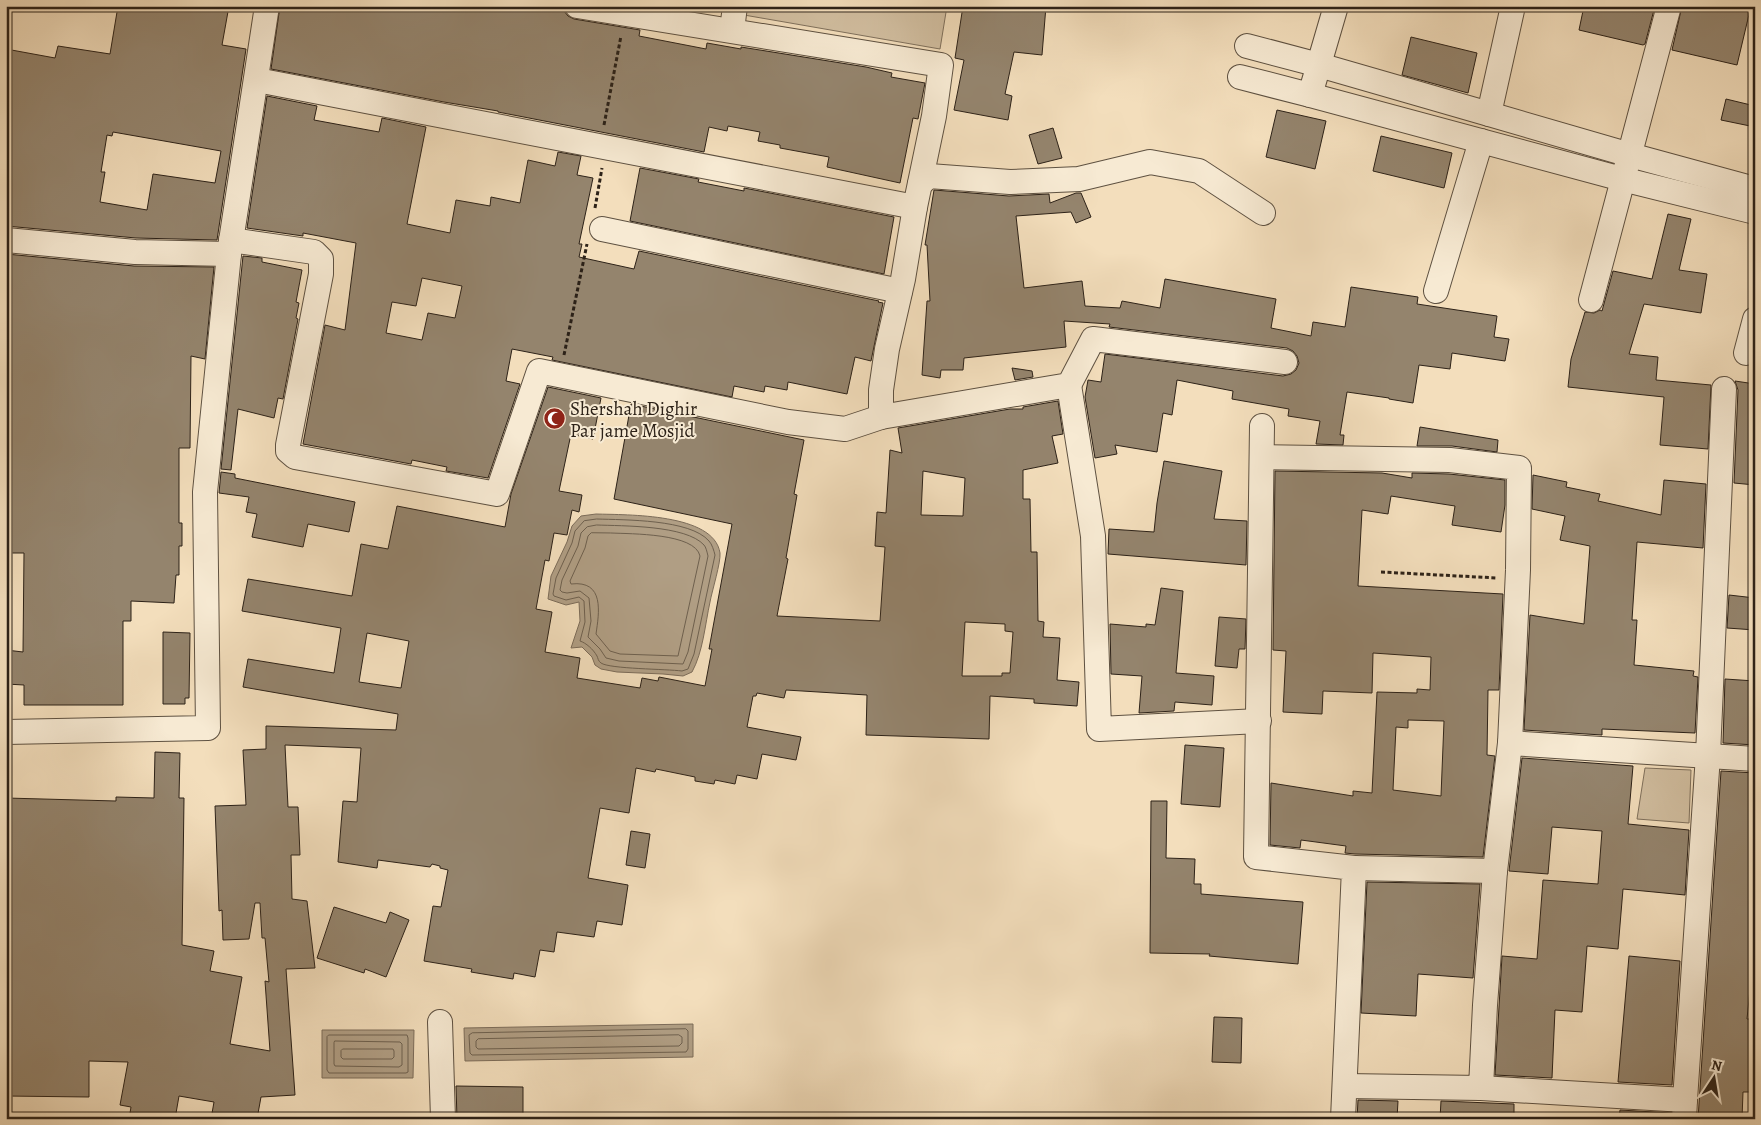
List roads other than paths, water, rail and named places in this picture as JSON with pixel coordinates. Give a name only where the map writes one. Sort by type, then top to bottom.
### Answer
[{"type":"street","points":[[6,732],[208,728],[205,492],[230,247],[267,6]]},
{"type":"street","points":[[577,6],[941,65],[934,116],[887,349],[881,390],[881,417]]},
{"type":"street","points":[[732,30],[735,6]]},
{"type":"street","points":[[1310,95],[1336,6]]},
{"type":"street","points":[[1489,114],[1512,6]]},
{"type":"street","points":[[1591,300],[1669,6]]},
{"type":"street","points":[[1248,46],[1755,189]]},
{"type":"street","points":[[1240,77],[1622,179],[1755,212]]},
{"type":"street","points":[[257,80],[603,146],[917,195]]},
{"type":"street","points":[[1436,291],[1480,141]]},
{"type":"street","points":[[917,195],[929,176],[1010,182],[1079,179],[1150,162],[1199,170],[1263,213]]},
{"type":"street","points":[[594,229],[900,291]]},
{"type":"street","points":[[6,240],[135,252],[230,247],[314,252],[321,259],[320,274],[288,451],[295,457],[497,494],[539,371],[788,422],[845,429],[881,417],[1069,384]]},
{"type":"street","points":[[1746,353],[1755,319]]},
{"type":"street","points":[[1259,721],[1099,729],[1093,536],[1069,384],[1093,339],[1285,362]]},
{"type":"street","points":[[1345,1086],[1481,1088],[1684,1109],[1708,755],[1724,389]]},
{"type":"street","points":[[1262,426],[1256,857],[1354,868],[1495,872]]},
{"type":"street","points":[[1262,457],[1450,460],[1519,468],[1517,579],[1510,743],[1495,872],[1481,1088]]},
{"type":"street","points":[[1510,743],[1755,759]]},
{"type":"street","points":[[1343,1119],[1354,868]]},
{"type":"street","points":[[440,1022],[442,1119]]},
{"type":"water","points":[[596,514],[647,516],[686,523],[702,530],[714,540],[720,553],[719,563],[701,647],[692,672],[683,676],[617,672],[601,669],[595,665],[592,657],[582,647],[571,648],[580,621],[579,602],[566,605],[548,599],[551,576],[567,542],[572,526],[581,516]]},
{"type":"water","points":[[693,1024],[693,1057],[465,1061],[464,1028]]},
{"type":"water","points":[[322,1030],[414,1030],[413,1078],[322,1078]]},
{"type":"place","name":"Shershah Dighir Par jame Mosjid","points":[[554,419]]}]
